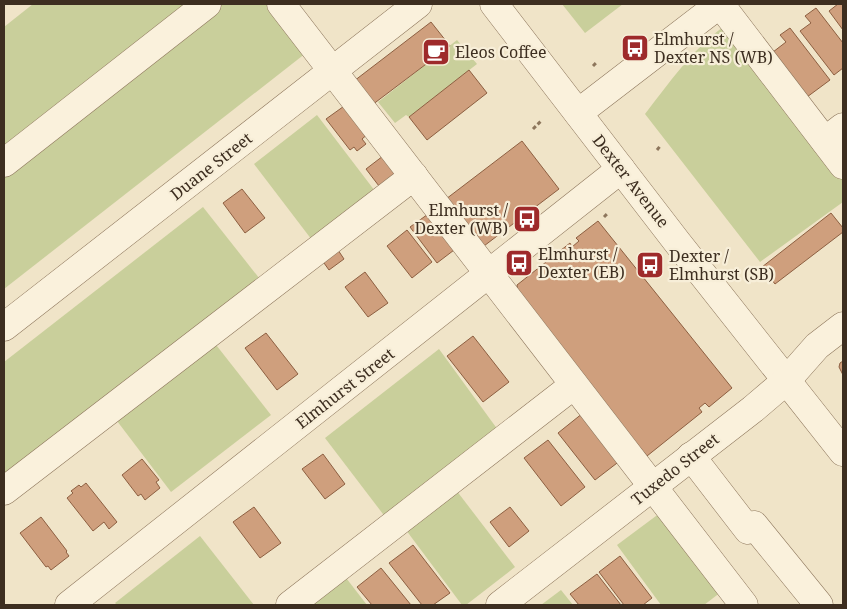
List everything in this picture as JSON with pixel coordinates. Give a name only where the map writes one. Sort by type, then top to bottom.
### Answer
[{"type":"street","points":[[4,163],[207,4]]},
{"type":"street","points":[[281,4],[652,486],[734,602]]},
{"type":"street","name":"Duane Street","points":[[4,327],[418,4]]},
{"type":"street","name":"Dexter Avenue","points":[[494,4],[843,452]]},
{"type":"street","points":[[578,113],[720,4],[834,134],[843,165]]},
{"type":"street","name":"Elmhurst Street","points":[[69,605],[621,169]]},
{"type":"street","points":[[4,491],[414,176]]},
{"type":"street","name":"Tuxedo Street","points":[[500,605],[753,409],[787,380],[816,346],[843,326]]},
{"type":"street","points":[[290,605],[574,385]]},
{"type":"street","points":[[691,456],[748,530],[754,525],[819,605]]},
{"type":"path","points":[[592,66],[597,62]]},
{"type":"path","points":[[533,128],[541,121]]},
{"type":"path","points":[[657,150],[661,145]]},
{"type":"path","points":[[604,217],[608,213]]},
{"type":"green space","points":[[33,4],[191,4],[4,152],[4,27]]},
{"type":"green space","points":[[218,4],[268,4],[306,53],[4,289],[4,171]]},
{"type":"green space","points":[[562,4],[623,4],[585,33]]},
{"type":"green space","points":[[723,27],[843,180],[843,202],[760,262],[645,114],[690,57]]},
{"type":"green space","points":[[457,40],[477,64],[409,117],[406,115],[395,123],[378,102]]},
{"type":"green space","points":[[317,115],[378,195],[315,244],[254,164]]},
{"type":"green space","points":[[203,207],[263,283],[4,485],[4,362]]},
{"type":"green space","points":[[213,341],[271,415],[171,492],[114,417]]},
{"type":"green space","points":[[439,349],[498,430],[386,518],[325,438]]},
{"type":"green space","points":[[453,486],[515,567],[466,605],[462,605],[403,526]]},
{"type":"green space","points":[[660,513],[721,592],[704,605],[661,605],[617,545]]},
{"type":"green space","points":[[200,536],[254,605],[117,605],[115,603]]},
{"type":"green space","points":[[343,574],[367,605],[302,605]]},
{"type":"green space","points":[[561,590],[573,605],[541,605]]},
{"type":"building","points":[[838,4],[843,4],[843,30],[829,11]]},
{"type":"building","points":[[816,8],[843,43],[843,68],[834,75],[800,31],[811,23],[805,16]]},
{"type":"building","points":[[431,22],[450,46],[372,105],[354,81]]},
{"type":"building","points":[[790,28],[830,80],[807,97],[773,52],[786,42],[780,35]]},
{"type":"building","points":[[469,70],[487,93],[427,140],[409,117]]},
{"type":"building","points":[[347,104],[369,133],[362,139],[366,144],[357,151],[354,147],[350,150],[326,119]]},
{"type":"building","points":[[522,141],[559,189],[480,249],[446,199]]},
{"type":"building","points":[[383,156],[396,173],[379,186],[366,169]]},
{"type":"building","points":[[242,189],[265,218],[245,233],[223,203]]},
{"type":"building","points":[[431,212],[458,247],[437,263],[410,227]]},
{"type":"building","points":[[831,213],[843,228],[843,232],[775,284],[762,267]]},
{"type":"building","points":[[598,221],[732,388],[709,407],[705,403],[699,408],[702,412],[647,456],[519,299],[517,285],[570,243],[572,247],[579,241],[576,238]]},
{"type":"building","points":[[407,230],[432,262],[412,278],[387,246]]},
{"type":"building","points":[[334,244],[344,259],[329,270],[319,256]]},
{"type":"building","points":[[365,272],[388,303],[368,317],[345,287]]},
{"type":"building","points":[[266,333],[298,374],[277,390],[245,348]]},
{"type":"building","points":[[473,336],[509,382],[483,402],[447,356]]},
{"type":"building","points":[[843,361],[843,375],[839,367]]},
{"type":"building","points":[[583,413],[621,460],[595,480],[558,433]]},
{"type":"building","points":[[548,440],[585,487],[561,506],[524,458]]},
{"type":"building","points":[[323,454],[345,484],[325,499],[302,469]]},
{"type":"building","points":[[142,459],[159,480],[156,482],[160,488],[145,500],[141,494],[138,496],[122,475]]},
{"type":"building","points":[[86,483],[117,522],[109,529],[104,522],[93,531],[67,498],[73,493],[71,491],[79,485],[81,487]]},
{"type":"building","points":[[254,507],[281,543],[260,558],[233,522]]},
{"type":"building","points":[[510,507],[529,531],[509,547],[490,522]]},
{"type":"building","points":[[41,517],[69,556],[51,570],[48,566],[46,567],[20,533]]},
{"type":"building","points":[[413,545],[450,593],[433,605],[422,605],[389,563]]},
{"type":"building","points":[[620,556],[652,598],[643,605],[624,605],[599,572]]},
{"type":"building","points":[[381,568],[411,605],[372,605],[357,587]]},
{"type":"building","points":[[597,574],[621,605],[579,605],[570,594]]},
{"type":"place","name":"Elmhurst / Dexter NS (WB)","points":[[635,48]]},
{"type":"place","name":"Eleos Coffee","points":[[436,52]]},
{"type":"place","name":"Elmhurst / Dexter (WB)","points":[[527,219]]},
{"type":"place","name":"Elmhurst / Dexter (EB)","points":[[519,263]]},
{"type":"place","name":"Dexter / Elmhurst (SB)","points":[[650,265]]}]
